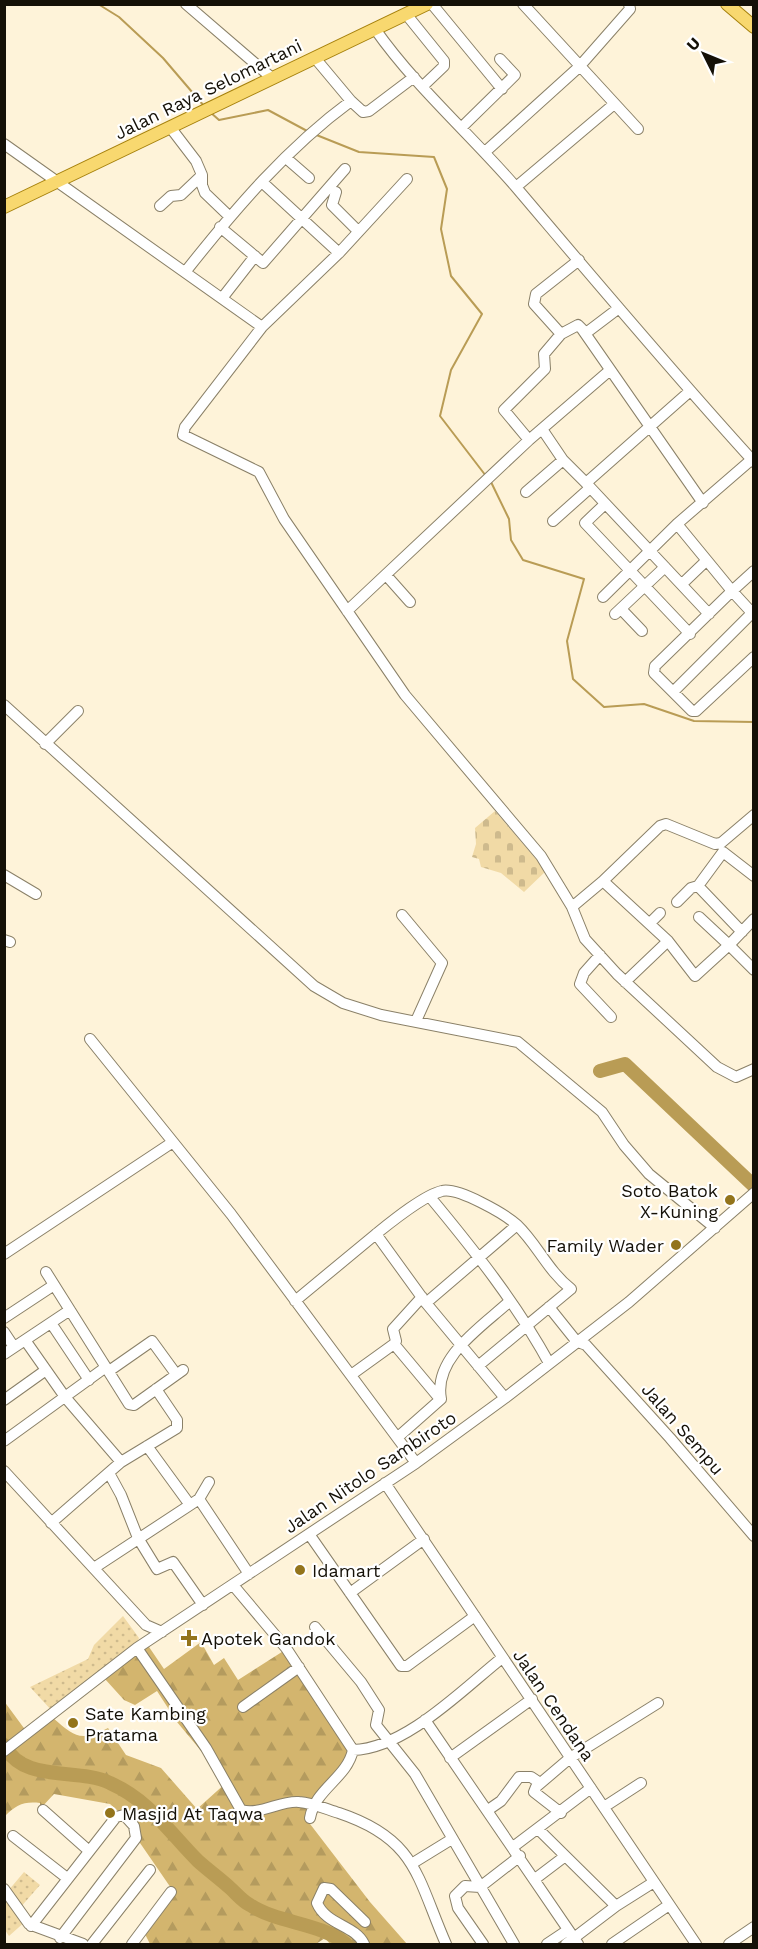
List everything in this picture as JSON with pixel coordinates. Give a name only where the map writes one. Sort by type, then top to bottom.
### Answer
[{"type":"main road","name":"Jalan Raya Selomartani","points":[[4,207],[427,4]]},
{"type":"main road","points":[[727,4],[753,27]]},
{"type":"street","points":[[186,4],[272,78]]},
{"type":"street","points":[[432,4],[502,88]]},
{"type":"street","points":[[523,4],[613,105],[638,129]]},
{"type":"street","points":[[484,152],[579,67],[630,9],[629,4]]},
{"type":"street","points":[[406,14],[444,61],[444,66],[423,86]]},
{"type":"street","points":[[375,29],[414,76],[516,187],[579,260],[688,392],[752,461],[677,524],[606,594],[642,630]]},
{"type":"street","points":[[315,58],[363,112],[369,111],[414,76]]},
{"type":"street","points":[[461,128],[515,75],[500,59]]},
{"type":"street","points":[[186,271],[220,227],[303,139],[351,101]]},
{"type":"street","points":[[516,187],[613,105]]},
{"type":"street","points":[[170,127],[196,161],[202,175],[201,185],[205,193],[230,217]]},
{"type":"street","points":[[4,144],[223,297],[262,327]]},
{"type":"street","points":[[286,158],[309,178]]},
{"type":"street","points":[[220,227],[263,263],[345,169]]},
{"type":"street","points":[[160,206],[171,196],[181,195],[202,175]]},
{"type":"street","points":[[407,179],[339,252],[262,327],[185,427],[183,435],[259,472],[284,519],[432,729],[541,856],[572,907],[579,928],[600,955],[717,1067],[736,1077],[753,1070]]},
{"type":"street","points":[[262,182],[339,252]]},
{"type":"street","points":[[336,192],[332,205],[358,231]]},
{"type":"street","points":[[223,297],[255,256]]},
{"type":"street","points":[[561,334],[536,308],[533,299],[579,260]]},
{"type":"street","points":[[586,333],[619,308]]},
{"type":"street","points":[[529,440],[504,410],[508,403],[545,369],[544,354],[561,334],[578,325],[586,333],[609,371],[703,503]]},
{"type":"street","points":[[347,611],[529,440],[609,371]]},
{"type":"street","points":[[553,522],[588,485],[688,392]]},
{"type":"street","points":[[543,429],[563,460],[709,614]]},
{"type":"street","points":[[526,492],[563,460]]},
{"type":"street","points":[[605,504],[585,523],[690,634]]},
{"type":"street","points":[[673,692],[753,614],[677,524]]},
{"type":"street","points":[[682,584],[706,561]]},
{"type":"street","points":[[620,610],[665,567]]},
{"type":"street","points":[[753,571],[655,666],[654,673],[692,711],[696,711],[753,657]]},
{"type":"street","points":[[386,574],[410,602]]},
{"type":"street","points":[[4,705],[314,986],[343,1003],[381,1015],[518,1042],[602,1112],[624,1145],[649,1174],[715,1228]]},
{"type":"street","points":[[45,744],[78,711]]},
{"type":"street","points":[[677,902],[691,888],[698,886],[720,848],[753,815]]},
{"type":"street","points":[[572,907],[603,881],[660,826],[666,824],[720,848],[753,876]]},
{"type":"street","points":[[4,875],[36,894]]},
{"type":"street","points":[[603,881],[650,923],[668,941],[690,972],[698,976],[753,919]]},
{"type":"street","points":[[698,886],[742,932]]},
{"type":"street","points":[[650,923],[660,913]]},
{"type":"street","points":[[402,915],[442,963],[416,1021]]},
{"type":"street","points":[[699,917],[753,970]]},
{"type":"street","points":[[625,981],[668,941]]},
{"type":"street","points":[[600,955],[584,973],[580,984],[611,1017]]},
{"type":"street","points":[[90,1039],[173,1142],[416,1463]]},
{"type":"street","points":[[4,1254],[173,1142]]},
{"type":"street","points":[[295,1301],[406,1210],[442,1191],[458,1193],[496,1210],[517,1225],[550,1269],[571,1289],[478,1366]]},
{"type":"street","name":"Jalan Nitolo Sambiroto","points":[[4,1751],[137,1648],[416,1463],[505,1398],[629,1302],[753,1193]]},
{"type":"street","points":[[430,1197],[481,1258],[528,1324],[549,1363]]},
{"type":"street","points":[[441,1399],[394,1344],[393,1329],[424,1300],[481,1258],[517,1225]]},
{"type":"street","points":[[376,1234],[424,1300],[505,1398]]},
{"type":"street","points":[[4,1441],[88,1380],[108,1369],[152,1341],[156,1342],[179,1372],[132,1406],[108,1369],[70,1310],[46,1272]]},
{"type":"street","points":[[4,1318],[54,1285]]},
{"type":"street","points":[[441,1399],[439,1388],[447,1363],[461,1346],[510,1301]]},
{"type":"street","name":"Jalan Sempu","points":[[549,1307],[675,1444],[753,1536]]},
{"type":"street","points":[[4,1354],[70,1310]]},
{"type":"street","points":[[51,1323],[88,1380]]},
{"type":"street","points":[[4,1332],[14,1347]]},
{"type":"street","points":[[25,1340],[65,1396],[121,1461]]},
{"type":"street","points":[[351,1375],[394,1344]]},
{"type":"street","points":[[4,1400],[46,1370]]},
{"type":"street","points":[[51,1523],[121,1461],[177,1428],[178,1424],[156,1389]]},
{"type":"street","points":[[398,1437],[441,1399]]},
{"type":"street","points":[[147,1446],[194,1502],[249,1574]]},
{"type":"street","points":[[4,1471],[146,1625],[162,1632]]},
{"type":"street","points":[[109,1473],[121,1495],[138,1538],[157,1569],[172,1562],[202,1605]]},
{"type":"street","points":[[94,1568],[194,1502],[209,1482]]},
{"type":"street","name":"Jalan Cendana","points":[[386,1483],[696,1944]]},
{"type":"street","points":[[309,1534],[398,1664],[404,1667],[475,1616]]},
{"type":"street","points":[[350,1593],[424,1539]]},
{"type":"street","points":[[233,1585],[300,1667],[353,1750]]},
{"type":"street","points":[[146,1625],[148,1641]]},
{"type":"street","points":[[315,1627],[368,1692],[379,1710],[376,1725],[416,1774],[514,1944]]},
{"type":"street","points":[[137,1648],[218,1766],[238,1807],[246,1811],[294,1802],[312,1805],[370,1824],[392,1841],[413,1863],[446,1944]]},
{"type":"street","points":[[353,1750],[370,1750],[425,1720],[502,1658]]},
{"type":"street","points":[[243,1707],[300,1667]]},
{"type":"street","points":[[450,1758],[532,1699]]},
{"type":"street","points":[[561,1813],[534,1792],[540,1784],[570,1758],[658,1703]]},
{"type":"street","points":[[425,1720],[535,1879],[571,1939]]},
{"type":"street","points":[[310,1818],[312,1805],[348,1763],[353,1750]]},
{"type":"street","points":[[488,1810],[501,1801],[519,1777],[531,1776],[540,1784]]},
{"type":"street","points":[[604,1807],[641,1783]]},
{"type":"street","points":[[513,1847],[561,1813],[591,1788]]},
{"type":"street","points":[[43,1810],[88,1850]]},
{"type":"street","points":[[31,1926],[88,1850],[121,1814],[137,1831],[136,1838],[60,1938]]},
{"type":"street","points":[[538,1828],[564,1857],[616,1906]]},
{"type":"street","points":[[13,1836],[67,1878]]},
{"type":"street","points":[[413,1863],[452,1839]]},
{"type":"street","points":[[483,1944],[455,1896],[461,1887],[469,1885],[480,1887],[520,1857]]},
{"type":"street","points":[[535,1879],[564,1857]]},
{"type":"street","points":[[92,1944],[150,1870]]},
{"type":"street","points":[[547,1944],[571,1939],[654,1882]]},
{"type":"street","points":[[364,1944],[357,1934],[336,1924],[320,1908],[317,1903],[324,1888],[331,1890],[365,1922]]},
{"type":"street","points":[[4,1889],[21,1916],[31,1926],[60,1938],[83,1944]]},
{"type":"street","points":[[132,1944],[171,1892]]},
{"type":"street","points":[[612,1944],[669,1905]]},
{"type":"street","points":[[729,1944],[753,1926]]},
{"type":"green space","points":[[495,811],[546,871],[524,892],[501,873],[481,867],[479,859],[472,857],[476,844],[475,828]]},
{"type":"green space","points":[[123,1616],[139,1638],[135,1647],[53,1712],[30,1687],[88,1659],[94,1645]]},
{"type":"green space","points":[[201,1642],[214,1665],[224,1658],[238,1680],[285,1650],[353,1750],[352,1768],[313,1801],[307,1820],[370,1902],[407,1944],[330,1944],[325,1938],[316,1944],[150,1944],[143,1930],[171,1888],[118,1811],[110,1804],[54,1794],[40,1809],[40,1803],[25,1803],[5,1816],[4,1701],[29,1735],[53,1718],[67,1730],[78,1735],[91,1735],[108,1728],[126,1755],[161,1768],[197,1809],[227,1782],[177,1722],[157,1691],[135,1705],[124,1700],[105,1679],[147,1644],[164,1669]]},
{"type":"green space","points":[[24,1872],[40,1885],[19,1909],[27,1920],[9,1936],[5,1930],[4,1888],[8,1891]]},
{"type":"waterway","points":[[98,4],[119,17],[163,58],[204,106]]},
{"type":"waterway","points":[[210,112],[219,120],[268,110],[309,132]]},
{"type":"waterway","points":[[314,134],[359,152],[434,157],[447,189],[441,229],[451,276],[482,314],[451,370],[440,416],[486,476]]},
{"type":"waterway","points":[[491,482],[509,519],[511,540],[523,560],[584,579],[567,641],[573,679],[604,707],[644,704],[694,721],[754,722]]},
{"type":"waterway","points":[[600,1071],[625,1064],[754,1186]]},
{"type":"waterway","points":[[4,1745],[13,1757],[37,1770],[97,1778],[124,1790],[158,1818],[198,1861],[247,1903],[273,1916],[324,1931],[346,1944]]},
{"type":"place","name":"Soto Batok X-Kuning","points":[[730,1200]]},
{"type":"place","name":"Family Wader","points":[[676,1245]]},
{"type":"place","name":"Idamart","points":[[300,1570]]},
{"type":"place","name":"Apotek Gandok","points":[[189,1638]]},
{"type":"place","name":"Sate Kambing Pratama","points":[[73,1723]]},
{"type":"place","name":"Masjid At Taqwa","points":[[110,1813]]}]
